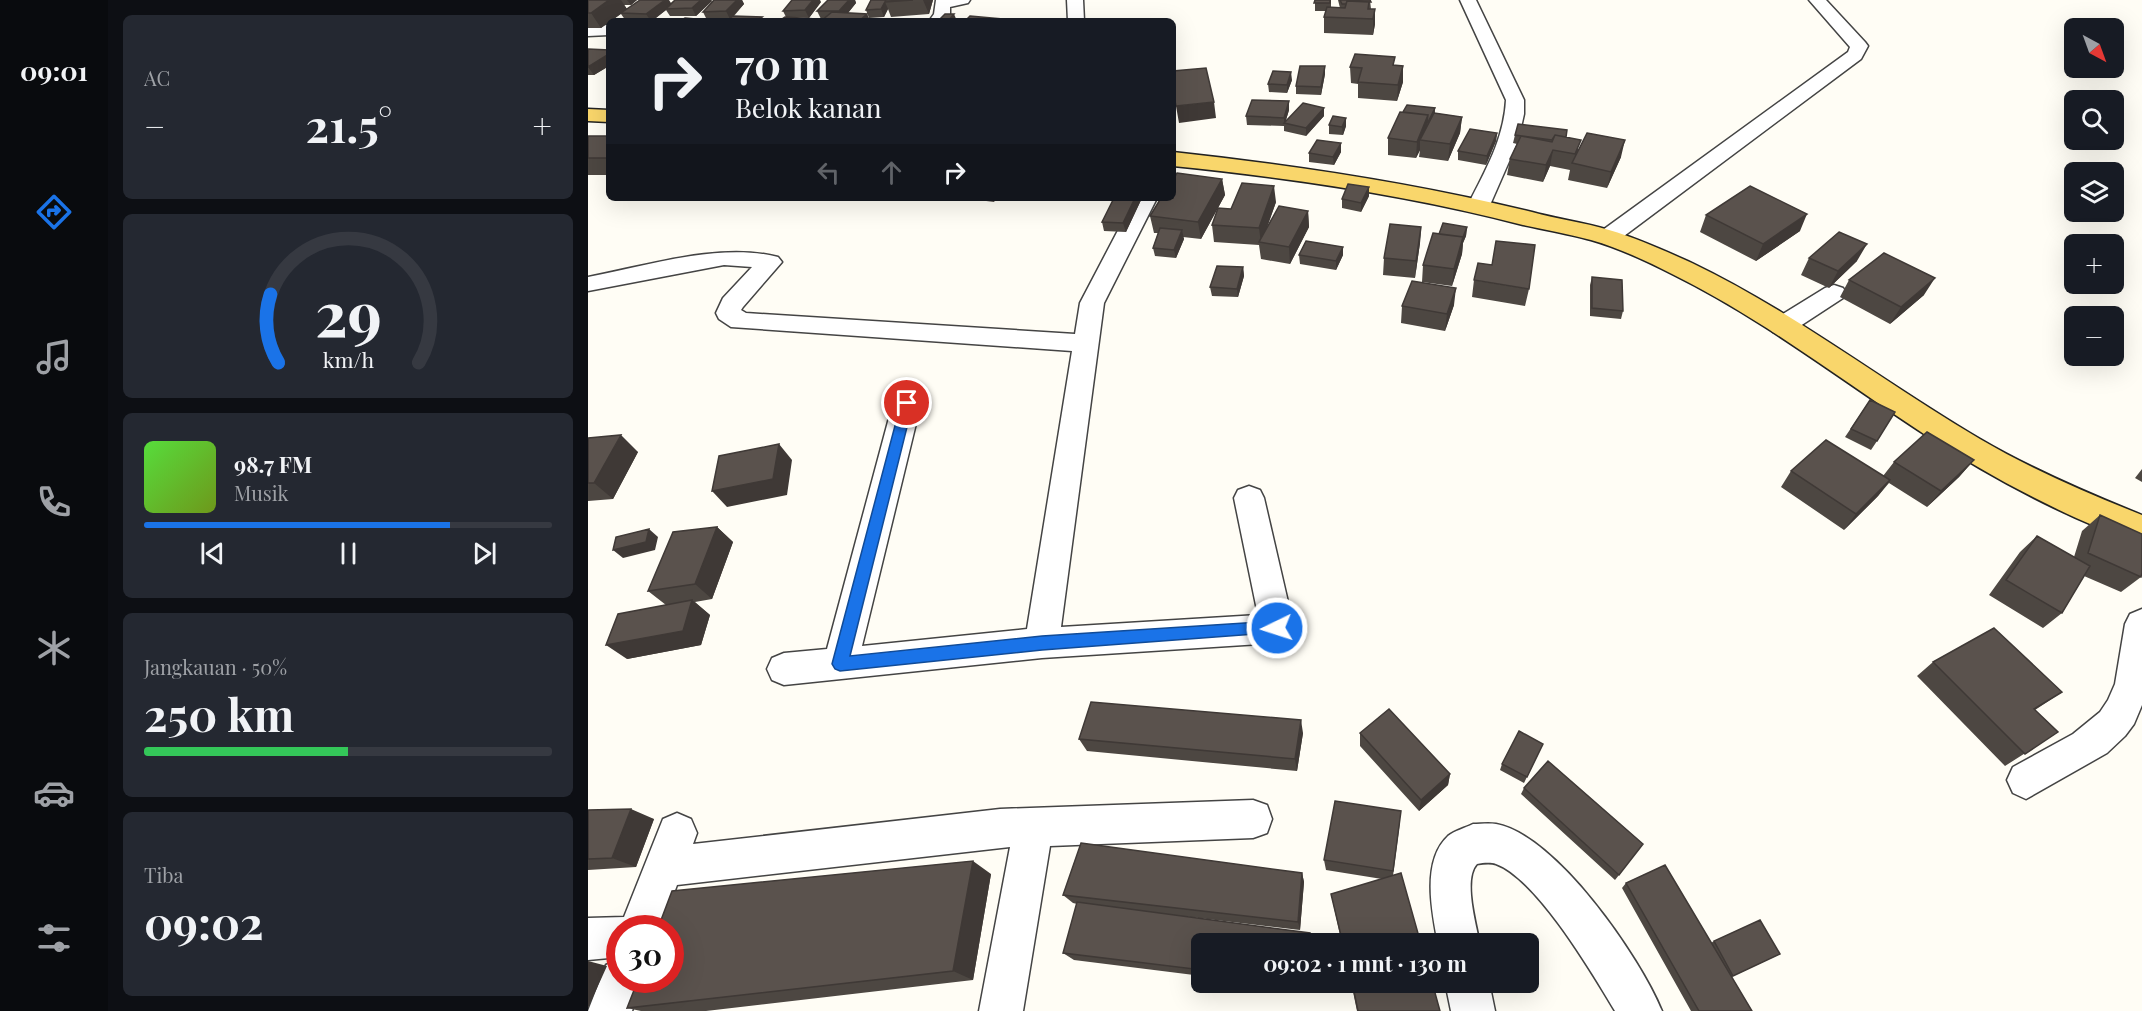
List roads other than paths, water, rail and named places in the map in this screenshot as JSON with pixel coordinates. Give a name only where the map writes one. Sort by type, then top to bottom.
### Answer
[{"type":"main road","points":[[588,115],[606,116]]},
{"type":"main road","points":[[1176,159],[1278,169],[1372,184],[1479,205],[1608,237],[1683,269],[1782,326],[1971,448],[2029,480],[2142,530]]},
{"type":"street","points":[[940,18],[942,15],[941,2],[962,0]]},
{"type":"street","points":[[1075,0],[1076,18]]},
{"type":"street","points":[[1468,0],[1515,100],[1516,116],[1505,149],[1479,205]]},
{"type":"street","points":[[1608,237],[1855,55],[1838,46],[1810,4]]},
{"type":"street","points":[[588,31],[606,30]]},
{"type":"street","points":[[1042,643],[1092,303],[1144,201]]},
{"type":"street","points":[[588,284],[724,258],[770,262],[732,304],[728,313],[740,321],[1086,343]]},
{"type":"street","points":[[1782,326],[1834,292]]},
{"type":"street","points":[[840,664],[907,403]]},
{"type":"street","points":[[784,669],[1042,643],[1277,628],[1249,498]]},
{"type":"street","points":[[2026,780],[2102,735],[2116,719],[2125,705],[2134,676],[2142,624]]},
{"type":"street","points":[[645,915],[670,850],[1034,826],[1253,819]]},
{"type":"street","points":[[1001,1011],[1034,826]]},
{"type":"street","points":[[1457,933],[1452,903],[1451,875],[1454,858],[1466,846],[1484,840],[1501,846],[1523,858],[1554,884],[1580,917],[1640,1011]]},
{"type":"street","points":[[588,939],[606,937]]},
{"type":"street","points":[[610,1011],[616,993]]},
{"type":"street","points":[[1469,993],[1473,1011]]}]
